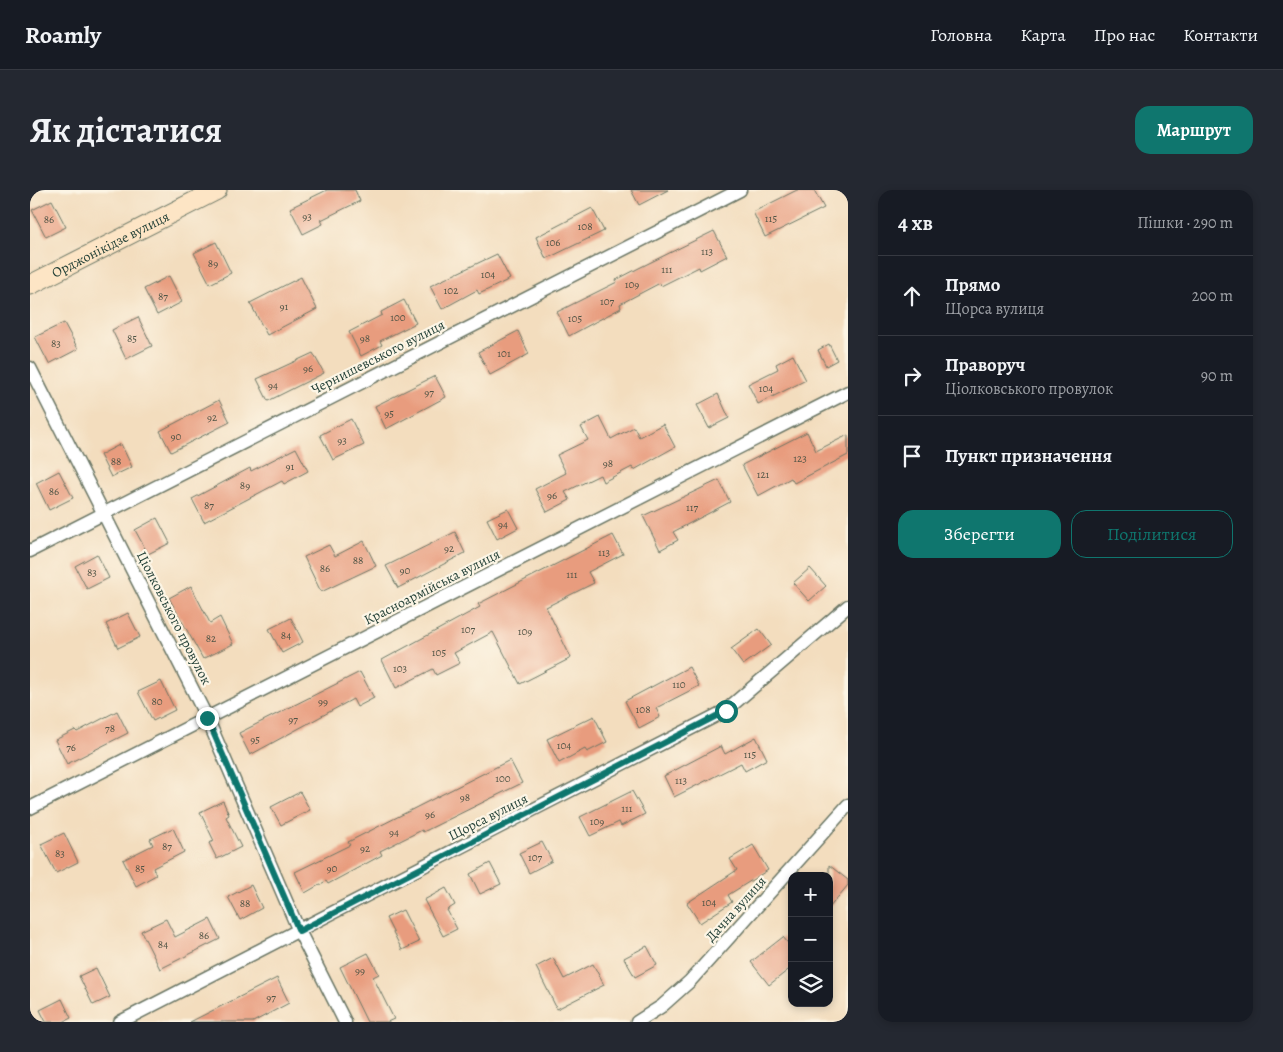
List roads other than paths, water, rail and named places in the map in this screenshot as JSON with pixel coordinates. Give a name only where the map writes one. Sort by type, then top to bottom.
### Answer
[{"type":"main road","name":"Орджонікідзе вулиця","points":[[30,285],[217,190]]},
{"type":"street","name":"Чернишевського вулиця","points":[[30,551],[740,190]]},
{"type":"street","name":"Ціолковського провулок","points":[[30,368],[207,718],[299,931],[344,1022]]},
{"type":"street","name":"Красноармійська вулиця","points":[[30,808],[848,392]]},
{"type":"street","name":"Щорса вулиця","points":[[120,1022],[726,711],[848,606]]},
{"type":"street","name":"Дачна вулиця","points":[[636,1022],[662,1006],[690,981],[848,806]]}]
